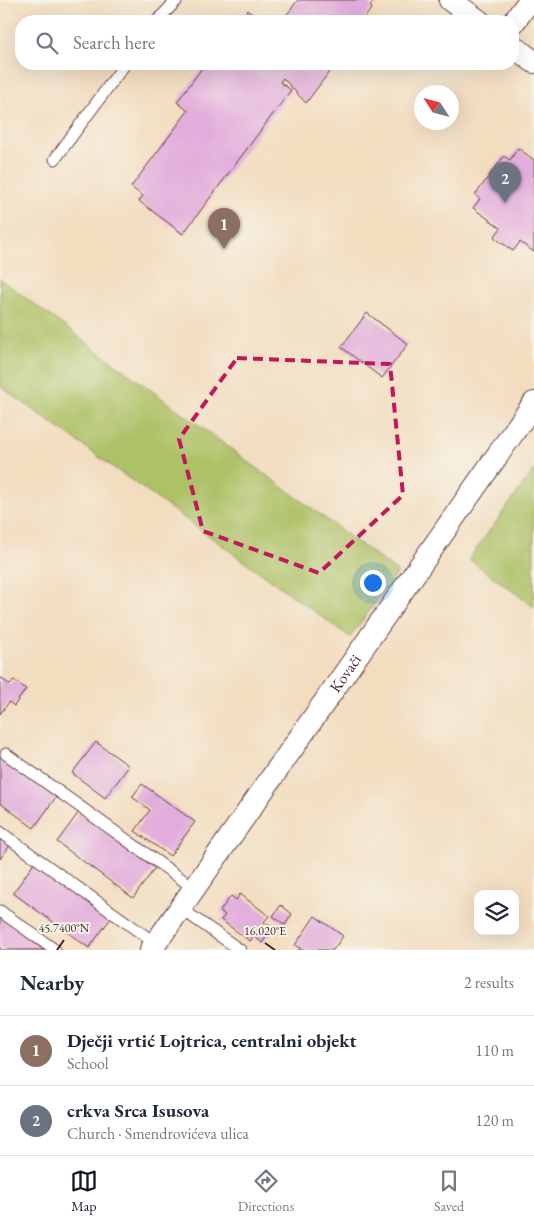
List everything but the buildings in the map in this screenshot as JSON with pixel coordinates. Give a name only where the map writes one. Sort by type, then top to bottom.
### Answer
[{"type":"street","points":[[450,0],[471,15]]},
{"type":"street","points":[[519,15],[530,0]]},
{"type":"street","points":[[519,51],[534,62]]},
{"type":"street","name":"Kovači","points":[[153,947],[534,403]]},
{"type":"lane","points":[[163,15],[177,0]]},
{"type":"lane","points":[[55,159],[121,70]]},
{"type":"lane","points":[[6,754],[194,888]]},
{"type":"lane","name":"Kovači","points":[[0,832],[153,947]]},
{"type":"lane","points":[[180,908],[240,950]]},
{"type":"lane","points":[[0,910],[55,950]]},
{"type":"highlighted area","points":[[237,358],[390,364],[403,495],[319,573],[203,531],[179,439]]},
{"type":"green space","points":[[0,279],[398,572],[350,637],[0,386]]},
{"type":"green space","points":[[534,470],[534,607],[469,559]]},
{"type":"place","name":"crkva Srca Isusova","points":[[505,203]]},
{"type":"place","name":"Dječji vrtić Lojtrica, centralni objekt","points":[[224,249]]}]
